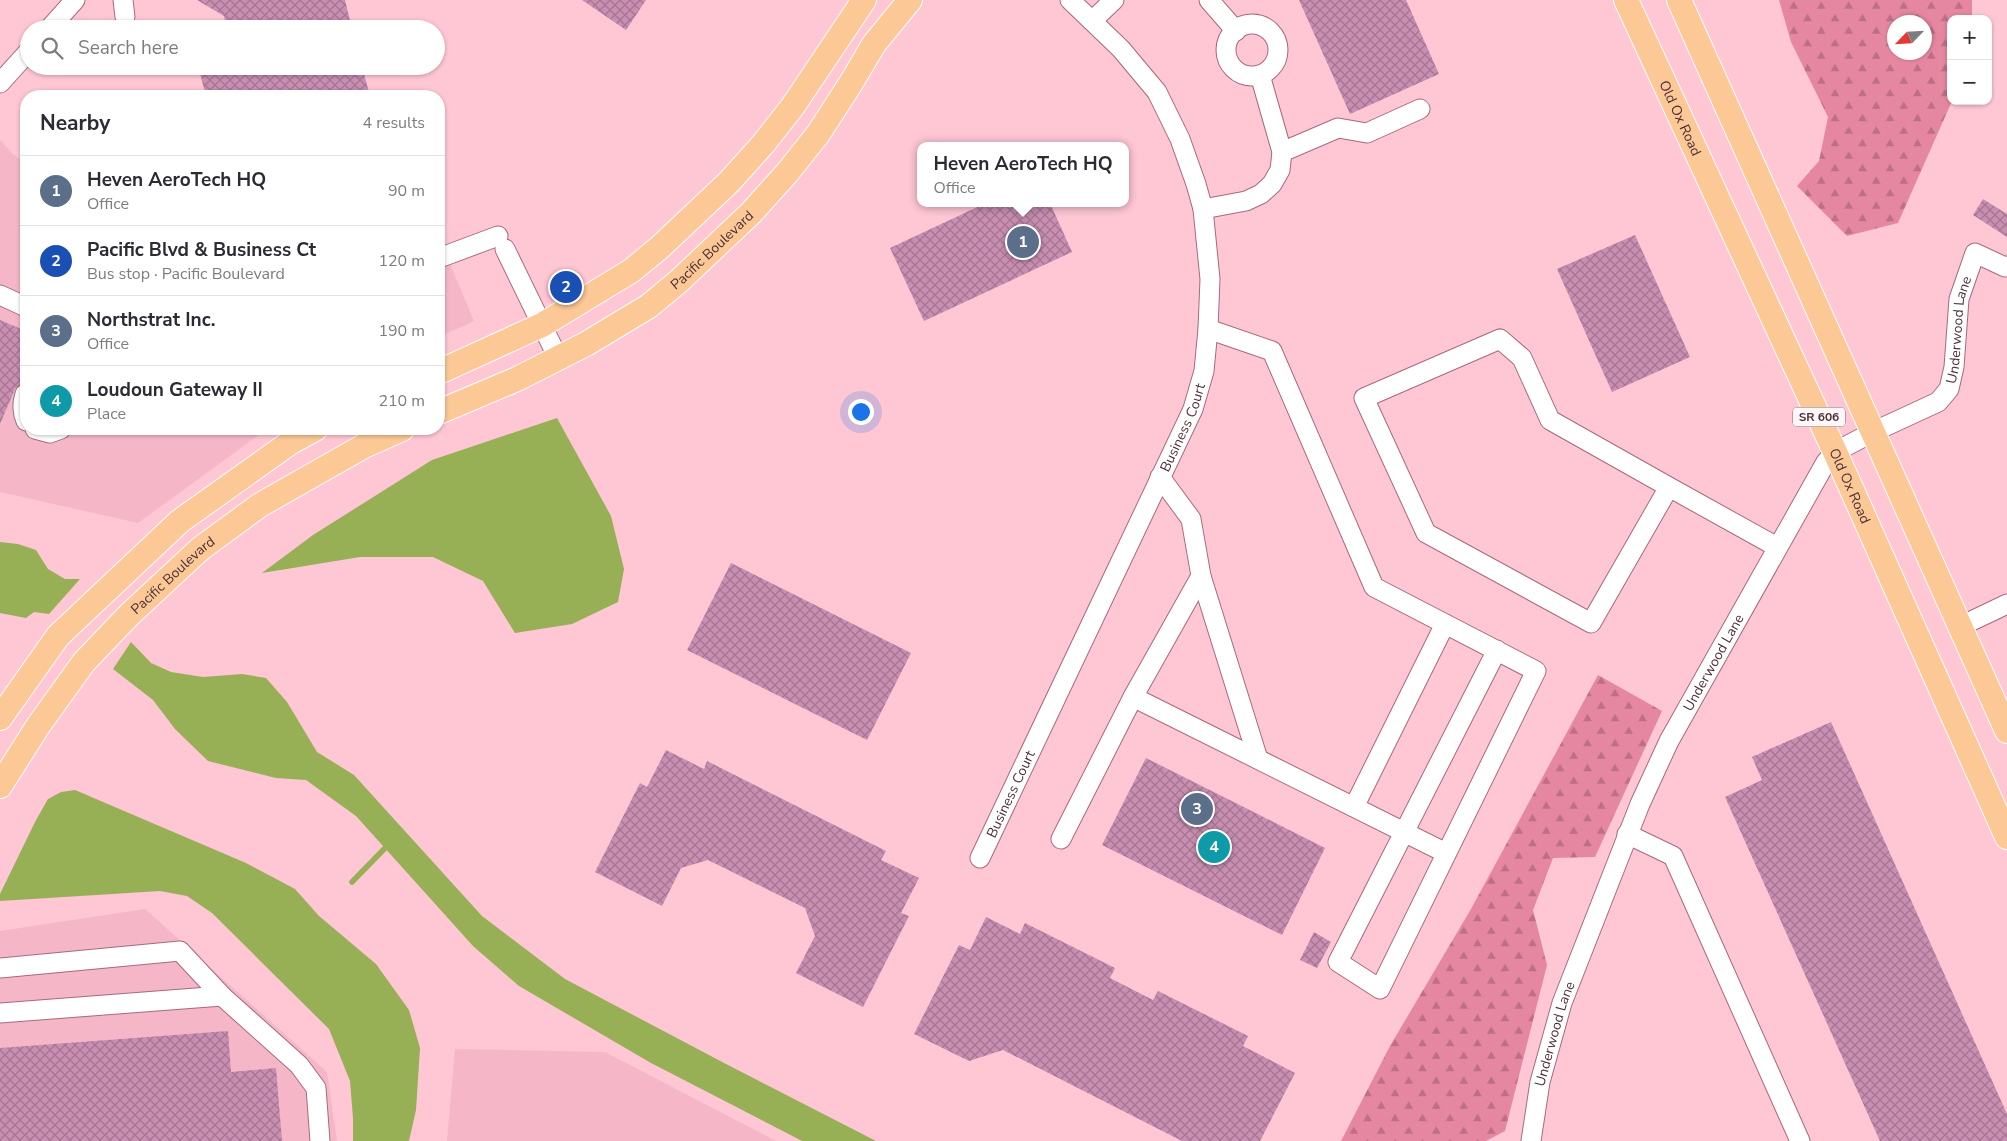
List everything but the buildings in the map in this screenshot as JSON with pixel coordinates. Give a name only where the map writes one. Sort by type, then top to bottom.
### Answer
[{"type":"main road","points":[[445,369],[542,325],[631,271],[690,220],[729,182],[764,143],[793,106],[864,0]]},
{"type":"main road","name":"Pacific Boulevard","points":[[445,409],[517,379],[586,344],[649,306],[712,252],[752,212],[787,173],[818,134],[852,83],[874,44],[910,0]]},
{"type":"main road","name":"Old Ox Road","points":[[1626,0],[1835,452],[2007,837]]},
{"type":"main road","name":"SR 606","points":[[1679,0],[2007,730]]},
{"type":"main road","points":[[0,718],[58,636],[103,592],[180,521],[291,442],[304,435]]},
{"type":"main road","name":"Pacific Boulevard","points":[[0,786],[38,726],[84,662],[129,615],[200,549],[260,505],[364,446],[389,435]]},
{"type":"street","points":[[57,20],[75,0]]},
{"type":"street","name":"Business Court","points":[[980,858],[1193,409],[1204,371],[1210,279],[1203,209],[1180,139],[1156,92],[1121,49],[1070,0]]},
{"type":"street","points":[[1092,21],[1114,0]]},
{"type":"street","points":[[1209,0],[1236,30]]},
{"type":"street","points":[[1249,24],[1260,25],[1269,31],[1275,39],[1277,53],[1269,69],[1260,74],[1248,76],[1239,73],[1232,67],[1228,59],[1226,44],[1236,30],[1241,26],[1249,24]]},
{"type":"street","points":[[0,83],[20,61]]},
{"type":"street","points":[[1203,209],[1246,201],[1260,194],[1272,184],[1280,170],[1282,152],[1260,74]]},
{"type":"street","points":[[1282,152],[1338,128],[1367,133],[1420,109]]},
{"type":"street","points":[[445,257],[502,243],[558,358]]},
{"type":"street","name":"Underwood Lane","points":[[1531,1141],[1540,1082],[1562,1003],[1627,834],[1669,741],[1826,462],[1835,452],[1938,402],[1948,389],[1954,367],[1959,299],[1975,253],[2005,267],[2007,266]]},
{"type":"street","points":[[0,295],[20,304]]},
{"type":"street","points":[[1208,329],[1272,351],[1374,588],[1497,650],[1536,671],[1380,989],[1338,962],[1497,650]]},
{"type":"street","points":[[1669,487],[1591,623],[1426,533],[1364,398],[1500,338],[1522,358],[1550,420],[1777,547]]},
{"type":"street","points":[[1160,477],[1191,519],[1200,576],[1258,759]]},
{"type":"street","points":[[1061,839],[1133,697],[1200,576]]},
{"type":"street","points":[[1961,626],[2007,604]]},
{"type":"street","points":[[1354,806],[1445,624]]},
{"type":"street","points":[[1133,697],[1446,853]]},
{"type":"street","points":[[1627,834],[1673,856],[1800,1141]]},
{"type":"street","points":[[0,968],[180,951],[222,996],[298,1065],[316,1088],[320,1141]]},
{"type":"street","points":[[0,1013],[222,996]]},
{"type":"shaded area","points":[[0,140],[20,159],[20,435],[259,435],[138,523],[0,492]]},
{"type":"shaded area","points":[[445,252],[474,321],[445,334]]},
{"type":"shaded area","points":[[557,418],[611,516],[624,569],[618,602],[572,624],[515,633],[483,581],[433,557],[360,557],[262,573],[313,535],[432,460]]},
{"type":"shaded area","points":[[0,542],[18,544],[36,550],[48,569],[65,579],[80,579],[49,614],[34,612],[26,618],[0,613]]},
{"type":"shaded area","points":[[131,642],[151,663],[171,672],[203,677],[242,674],[266,678],[287,702],[317,752],[354,775],[482,916],[565,979],[876,1141],[802,1141],[651,1063],[519,986],[473,946],[356,816],[306,780],[276,778],[208,761],[175,729],[153,700],[113,669]]},
{"type":"shaded area","points":[[75,790],[246,863],[295,889],[319,916],[376,964],[409,1010],[420,1048],[416,1110],[409,1141],[353,1141],[350,1081],[329,1029],[212,913],[187,896],[160,891],[0,901],[0,894],[48,799],[61,792]]},
{"type":"shaded area","points":[[145,909],[327,1072],[337,1141],[0,1141],[0,931]]},
{"type":"shaded area","points":[[455,1049],[605,1052],[776,1141],[447,1141]]},
{"type":"green space","points":[[1779,0],[1972,0],[1972,15],[1947,15],[1947,105],[1950,105],[1898,223],[1847,236],[1797,186],[1819,161],[1828,117],[1791,42]]},
{"type":"green space","points":[[1598,675],[1662,711],[1595,857],[1553,858],[1533,910],[1547,965],[1505,1131],[1486,1141],[1341,1141],[1390,1046],[1471,909]]},
{"type":"waterway","points":[[352,882],[389,844]]},
{"type":"place","name":"Heven AeroTech HQ","points":[[1023,242]]},
{"type":"place","name":"Pacific Blvd & Business Ct","points":[[566,287]]},
{"type":"place","name":"Northstrat Inc.","points":[[1197,809]]},
{"type":"place","name":"Loudoun Gateway II","points":[[1214,847]]}]
